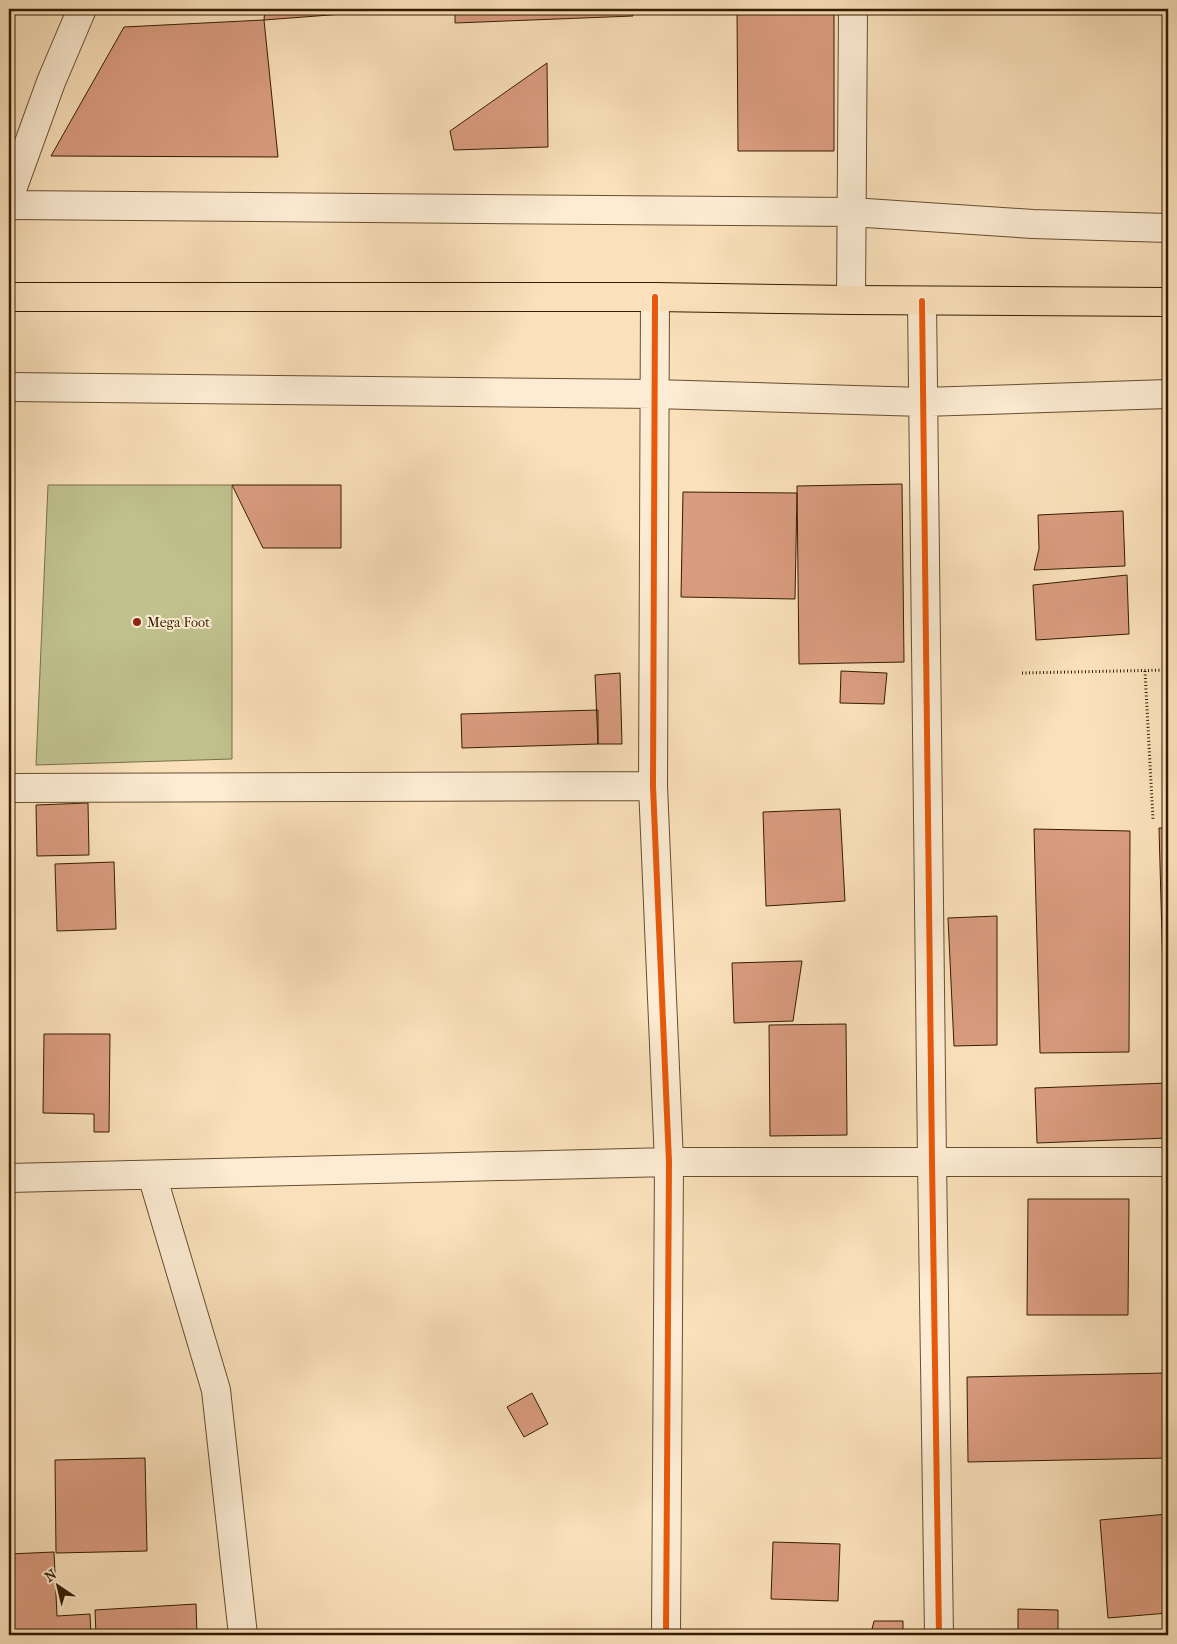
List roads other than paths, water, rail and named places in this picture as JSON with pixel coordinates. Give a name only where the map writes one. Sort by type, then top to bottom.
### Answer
[{"type":"main road","points":[[9,296],[655,297],[1168,302]]},
{"type":"street","points":[[82,9],[51,82],[10,194],[851,212],[1033,224],[1168,228]]},
{"type":"street","points":[[850,300],[853,9]]},
{"type":"street","points":[[655,297],[653,786],[669,1162],[666,1635]]},
{"type":"street","points":[[922,301],[932,1161],[940,1635]]},
{"type":"street","points":[[9,387],[655,394],[923,402],[1168,394]]},
{"type":"street","points":[[9,788],[653,786]]},
{"type":"street","points":[[9,1178],[669,1162],[1168,1162]]},
{"type":"street","points":[[152,1175],[216,1390],[243,1635]]},
{"type":"place","name":"Mega Foot","points":[[137,622]]}]
